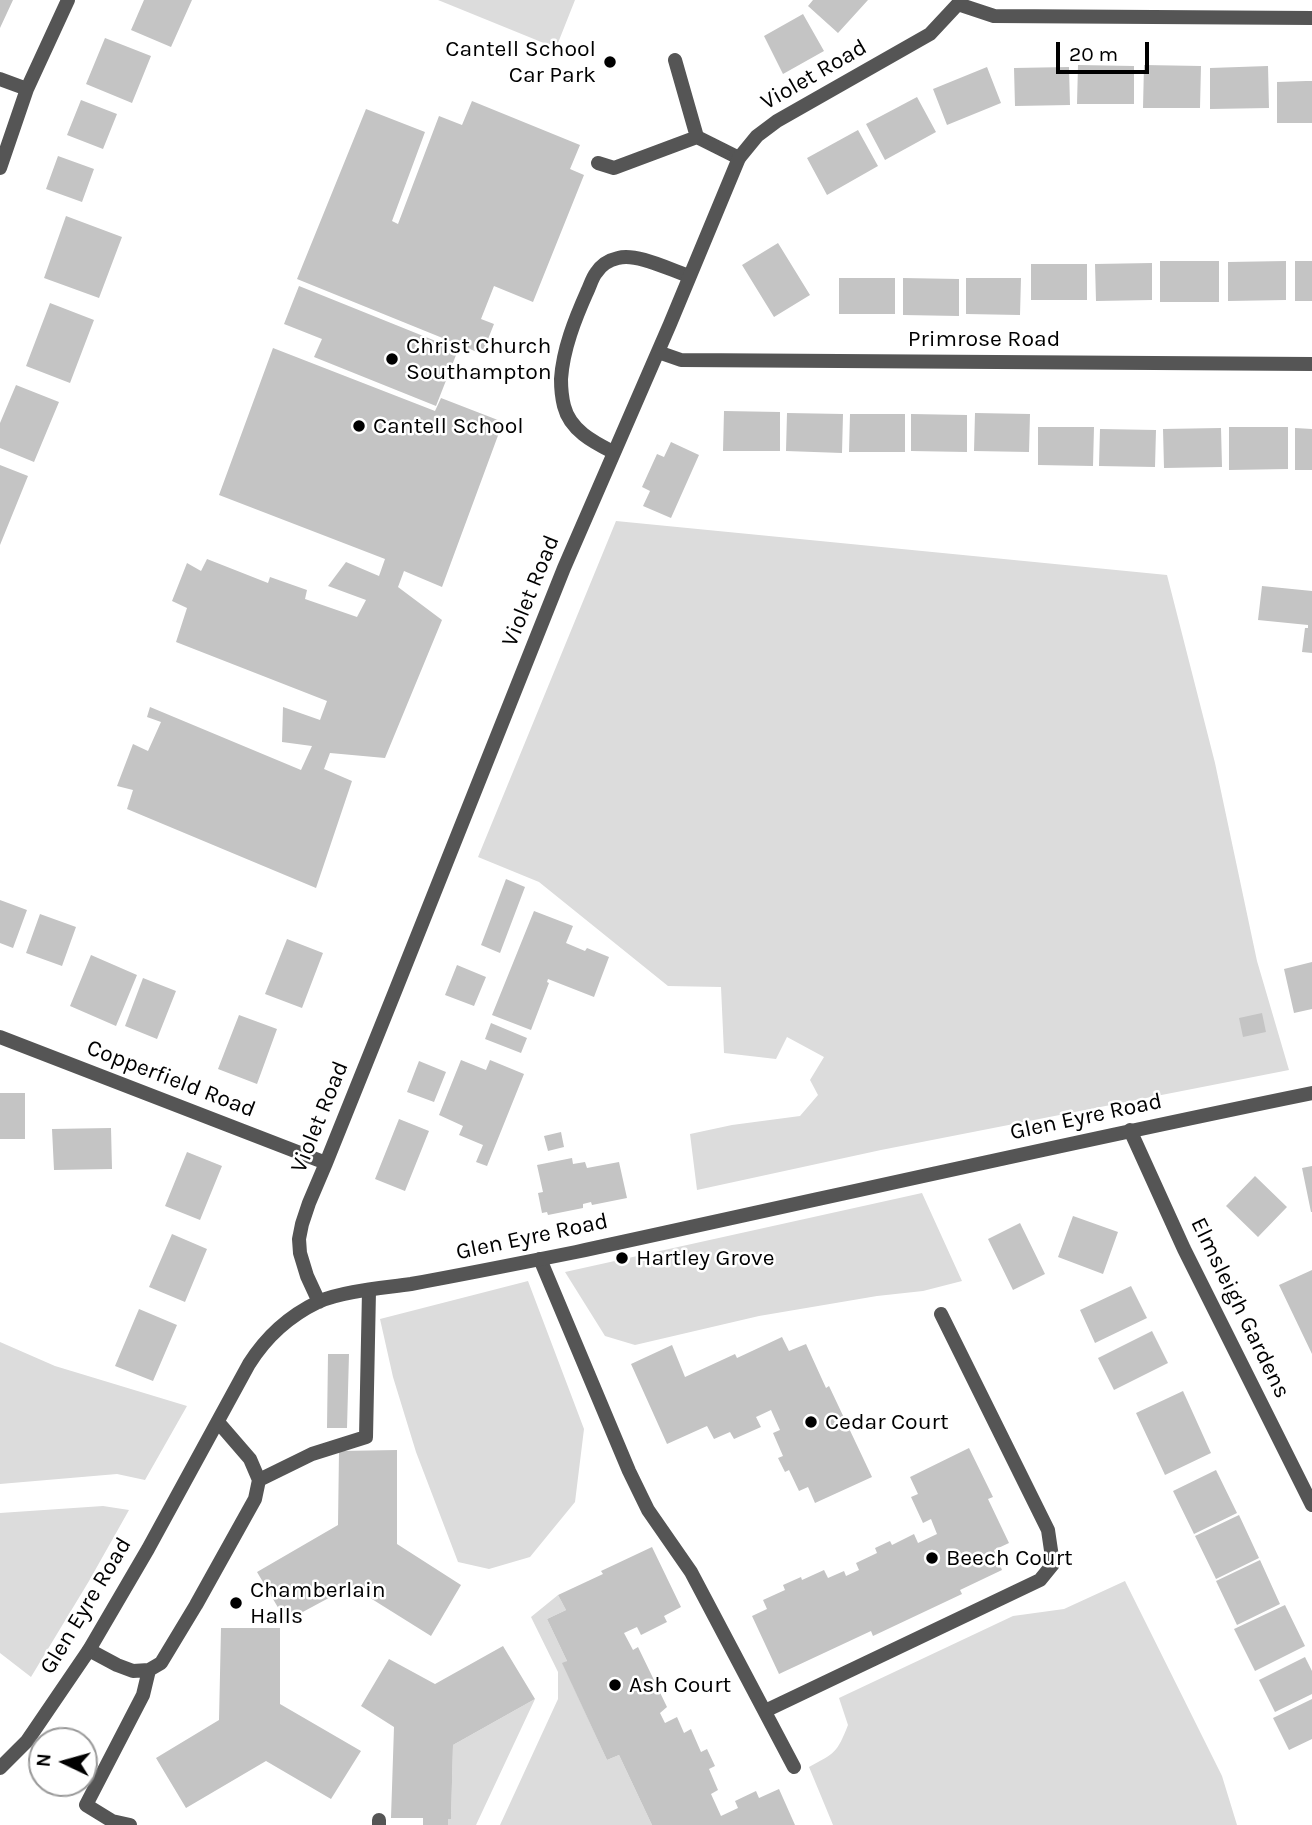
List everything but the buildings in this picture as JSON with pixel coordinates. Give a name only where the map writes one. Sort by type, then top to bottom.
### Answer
[{"type":"street","points":[[0,169],[27,89],[68,0]]},
{"type":"street","points":[[959,2],[994,16],[1312,18]]},
{"type":"street","name":"Violet Road","points":[[319,1302],[300,1253],[299,1239],[309,1203],[564,568],[740,158],[757,136],[777,121],[930,34],[959,2]]},
{"type":"street","points":[[675,60],[697,137]]},
{"type":"street","points":[[0,79],[27,89]]},
{"type":"street","points":[[598,163],[614,168],[697,137],[740,158]]},
{"type":"street","points":[[613,452],[590,440],[576,428],[565,408],[561,381],[566,349],[580,308],[596,272],[616,258],[642,260],[690,276]]},
{"type":"street","name":"Primrose Road","points":[[658,352],[681,360],[1312,363]]},
{"type":"street","name":"Copperfield Road","points":[[0,1037],[326,1163]]},
{"type":"street","name":"Glen Eyre Road","points":[[0,1768],[27,1741],[89,1650],[262,1345],[274,1331],[319,1302],[343,1295],[540,1259],[1312,1093]]},
{"type":"street","name":"Elmsleigh Gardens","points":[[1130,1130],[1184,1249],[1312,1505]]},
{"type":"street","points":[[540,1259],[643,1500],[691,1572],[794,1767]]},
{"type":"street","points":[[259,1479],[312,1454],[366,1437],[369,1291]]},
{"type":"street","points":[[765,1711],[1040,1580],[1053,1564],[1048,1530],[941,1314]]},
{"type":"street","points":[[89,1650],[133,1671],[149,1671],[161,1663],[196,1605],[254,1499],[259,1479],[250,1459],[218,1422]]},
{"type":"street","points":[[130,1825],[112,1821],[86,1805],[143,1695],[149,1671]]},
{"type":"shaded area","points":[[438,0],[575,0],[556,48]]},
{"type":"shaded area","points":[[616,521],[1167,575],[1215,763],[1257,961],[1289,1070],[881,1150],[697,1190],[690,1134],[800,1116],[818,1095],[810,1080],[824,1057],[787,1037],[776,1059],[724,1053],[721,987],[668,986],[539,882],[478,857]]},
{"type":"shaded area","points":[[922,1193],[962,1281],[923,1291],[759,1316],[635,1345],[605,1336],[565,1272]]},
{"type":"shaded area","points":[[528,1281],[584,1429],[575,1502],[530,1557],[489,1569],[458,1562],[416,1452],[393,1377],[380,1319]]},
{"type":"shaded area","points":[[0,1342],[55,1366],[187,1406],[145,1480],[117,1474],[0,1484]]},
{"type":"shaded area","points":[[103,1506],[129,1510],[31,1677],[0,1653],[0,1513]]},
{"type":"shaded area","points":[[1125,1581],[1222,1776],[1237,1825],[833,1825],[809,1767],[838,1747],[848,1725],[839,1698],[1013,1616],[1064,1609]]},
{"type":"shaded area","points":[[558,1595],[566,1610],[547,1619],[567,1661],[563,1664],[607,1760],[619,1755],[652,1825],[500,1825],[558,1699],[558,1672],[531,1617]]},
{"type":"shaded area","points":[[535,1699],[476,1825],[448,1825],[448,1819],[451,1818],[453,1745]]},
{"type":"place","name":"Cantell School Car Park","points":[[610,62]]},
{"type":"place","name":"Christ Church Southampton","points":[[392,359]]},
{"type":"place","name":"Cantell School","points":[[359,426]]},
{"type":"place","name":"Hartley Grove","points":[[622,1258]]},
{"type":"place","name":"Cedar Court","points":[[811,1422]]},
{"type":"place","name":"Beech Court","points":[[932,1558]]},
{"type":"place","name":"Chamberlain Halls","points":[[236,1603]]},
{"type":"place","name":"Ash Court","points":[[615,1685]]}]
